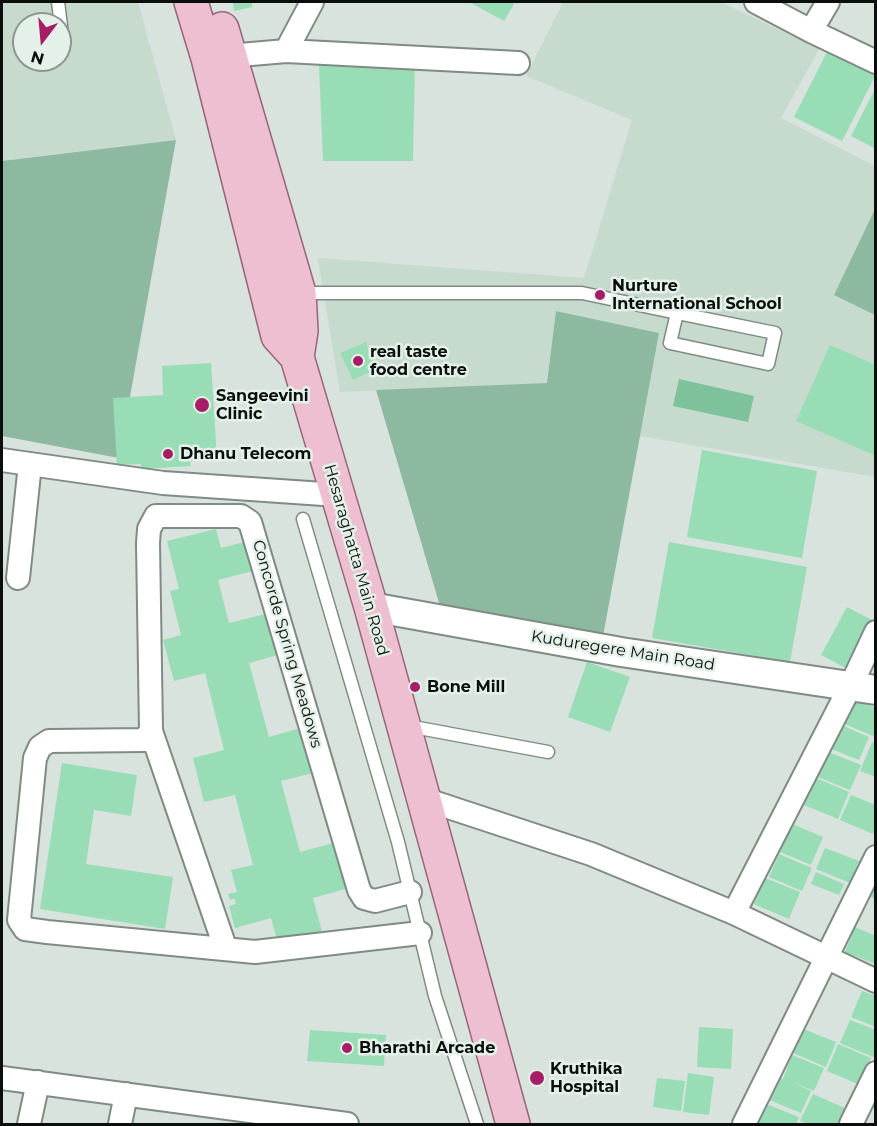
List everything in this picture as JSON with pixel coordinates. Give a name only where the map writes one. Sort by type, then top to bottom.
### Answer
[{"type":"main road","points":[[191,2],[219,57]]},
{"type":"main road","points":[[214,2],[219,57],[284,296]]},
{"type":"main road","name":"Hesaraghatta Main Road","points":[[284,296],[301,331],[297,357],[371,607],[513,1125]]},
{"type":"street","points":[[286,51],[312,2]]},
{"type":"street","points":[[756,2],[876,62]]},
{"type":"street","points":[[811,31],[828,2]]},
{"type":"street","points":[[219,57],[286,51],[518,63]]},
{"type":"street","points":[[2,460],[163,483],[338,495]]},
{"type":"street","points":[[18,578],[30,464]]},
{"type":"street","name":"Concorde Spring Meadows","points":[[151,731],[149,529],[156,516],[241,516],[250,522],[254,534],[359,890],[364,898],[375,901],[410,892]]},
{"type":"street","name":"Kuduregere Main Road","points":[[371,607],[621,652],[862,688]]},
{"type":"street","points":[[734,913],[862,688],[876,632]]},
{"type":"street","points":[[151,731],[225,948]]},
{"type":"street","points":[[151,731],[144,740],[48,741],[40,747],[34,758],[19,920],[25,929],[255,952],[420,933]]},
{"type":"street","points":[[424,799],[591,854],[734,913],[876,981]]},
{"type":"street","points":[[744,1125],[876,857]]},
{"type":"street","points":[[851,1125],[876,1073]]},
{"type":"street","points":[[2,1078],[347,1125]]},
{"type":"street","points":[[29,1125],[38,1083]]},
{"type":"street","points":[[120,1125],[126,1094]]},
{"type":"lane","points":[[284,296],[582,293],[774,333],[768,364],[670,343],[677,313]]},
{"type":"lane","points":[[303,519],[398,842],[435,996],[477,1125]]},
{"type":"lane","points":[[404,725],[549,752]]},
{"type":"shaded area","points":[[2,2],[138,2],[176,140],[2,161]]},
{"type":"shaded area","name":"Nurture International School","points":[[563,2],[721,2],[819,49],[781,118],[875,166],[875,477],[640,436],[659,333],[556,311],[547,383],[340,392],[318,258],[584,278],[632,120],[526,76]]},
{"type":"shaded area","points":[[176,140],[119,458],[2,436],[2,161]]},
{"type":"shaded area","points":[[875,209],[875,315],[834,295]]},
{"type":"shaded area","points":[[556,311],[659,333],[603,636],[440,606],[376,390],[547,383]]},
{"type":"shaded area","points":[[679,379],[754,396],[748,422],[673,406]]},
{"type":"building","points":[[233,2],[252,2],[252,7],[234,11]]},
{"type":"building","points":[[469,2],[515,2],[504,21]]},
{"type":"building","points":[[828,50],[876,74],[842,141],[794,117]]},
{"type":"building","points":[[415,63],[413,161],[323,161],[319,65]]},
{"type":"building","points":[[876,87],[876,149],[851,136]]},
{"type":"building","name":"real taste food centre","points":[[366,342],[374,370],[353,380],[340,353]]},
{"type":"building","points":[[830,345],[876,365],[876,456],[796,421]]},
{"type":"building","points":[[211,363],[217,460],[190,461],[191,466],[141,469],[141,464],[117,465],[113,398],[163,395],[162,366]]},
{"type":"building","points":[[702,450],[817,471],[802,558],[687,537]]},
{"type":"building","points":[[216,529],[221,548],[252,540],[260,569],[218,580],[229,623],[270,613],[281,654],[249,663],[269,737],[301,728],[313,773],[281,781],[300,852],[337,842],[349,888],[313,898],[323,935],[279,947],[271,918],[235,928],[229,906],[236,904],[235,899],[230,900],[228,894],[237,892],[231,870],[253,865],[235,795],[204,802],[193,758],[224,750],[205,673],[174,681],[163,640],[181,635],[170,591],[179,589],[167,541]]},
{"type":"building","points":[[669,542],[807,567],[790,662],[652,638]]},
{"type":"building","points":[[847,607],[872,620],[846,668],[821,655]]},
{"type":"building","points":[[587,662],[630,677],[610,732],[568,717]]},
{"type":"building","points":[[850,698],[876,708],[876,729],[873,736],[840,722]]},
{"type":"building","points":[[839,724],[869,737],[859,760],[829,748]]},
{"type":"building","points":[[872,742],[876,744],[876,777],[860,771]]},
{"type":"building","points":[[828,752],[861,765],[850,790],[818,777]]},
{"type":"building","points":[[62,763],[137,775],[131,816],[94,810],[86,864],[173,877],[165,929],[40,909]]},
{"type":"building","points":[[816,778],[849,792],[838,819],[804,805]]},
{"type":"building","points":[[851,795],[876,805],[876,827],[873,834],[840,820]]},
{"type":"building","points":[[790,823],[823,837],[811,865],[778,851]]},
{"type":"building","points":[[825,848],[859,861],[850,883],[816,869]]},
{"type":"building","points":[[779,854],[812,868],[802,891],[769,877]]},
{"type":"building","points":[[816,872],[844,884],[839,895],[811,884]]},
{"type":"building","points":[[765,878],[800,892],[789,919],[754,904]]},
{"type":"building","points":[[876,879],[876,899],[868,896]]},
{"type":"building","points":[[855,927],[876,936],[876,964],[845,952]]},
{"type":"building","points":[[862,991],[876,996],[876,1027],[851,1017]]},
{"type":"building","points":[[850,1020],[876,1030],[876,1051],[873,1057],[840,1043]]},
{"type":"building","points":[[699,1027],[733,1029],[731,1069],[697,1067]]},
{"type":"building","points":[[803,1029],[836,1042],[826,1067],[793,1053]]},
{"type":"building","name":"Bharathi Arcade","points":[[310,1030],[386,1035],[384,1066],[307,1061]]},
{"type":"building","points":[[838,1044],[871,1058],[860,1085],[827,1071]]},
{"type":"building","points":[[792,1055],[824,1068],[814,1091],[788,1080],[811,1091],[801,1113],[769,1100],[779,1077],[783,1079]]},
{"type":"building","points":[[688,1073],[714,1077],[709,1115],[683,1112]]},
{"type":"building","points":[[657,1078],[685,1081],[681,1111],[653,1107]]},
{"type":"building","points":[[813,1094],[849,1110],[842,1124],[809,1124],[800,1121]]},
{"type":"building","points":[[766,1104],[799,1117],[796,1124],[757,1124]]},
{"type":"place","name":"Nurture International School","points":[[600,295]]},
{"type":"place","name":"real taste food centre","points":[[358,361]]},
{"type":"place","name":"Sangeevini Clinic","points":[[202,405]]},
{"type":"place","name":"Dhanu Telecom","points":[[168,454]]},
{"type":"place","name":"Bone Mill","points":[[415,687]]},
{"type":"place","name":"Bharathi Arcade","points":[[347,1048]]},
{"type":"place","name":"Kruthika Hospital","points":[[537,1078]]}]
